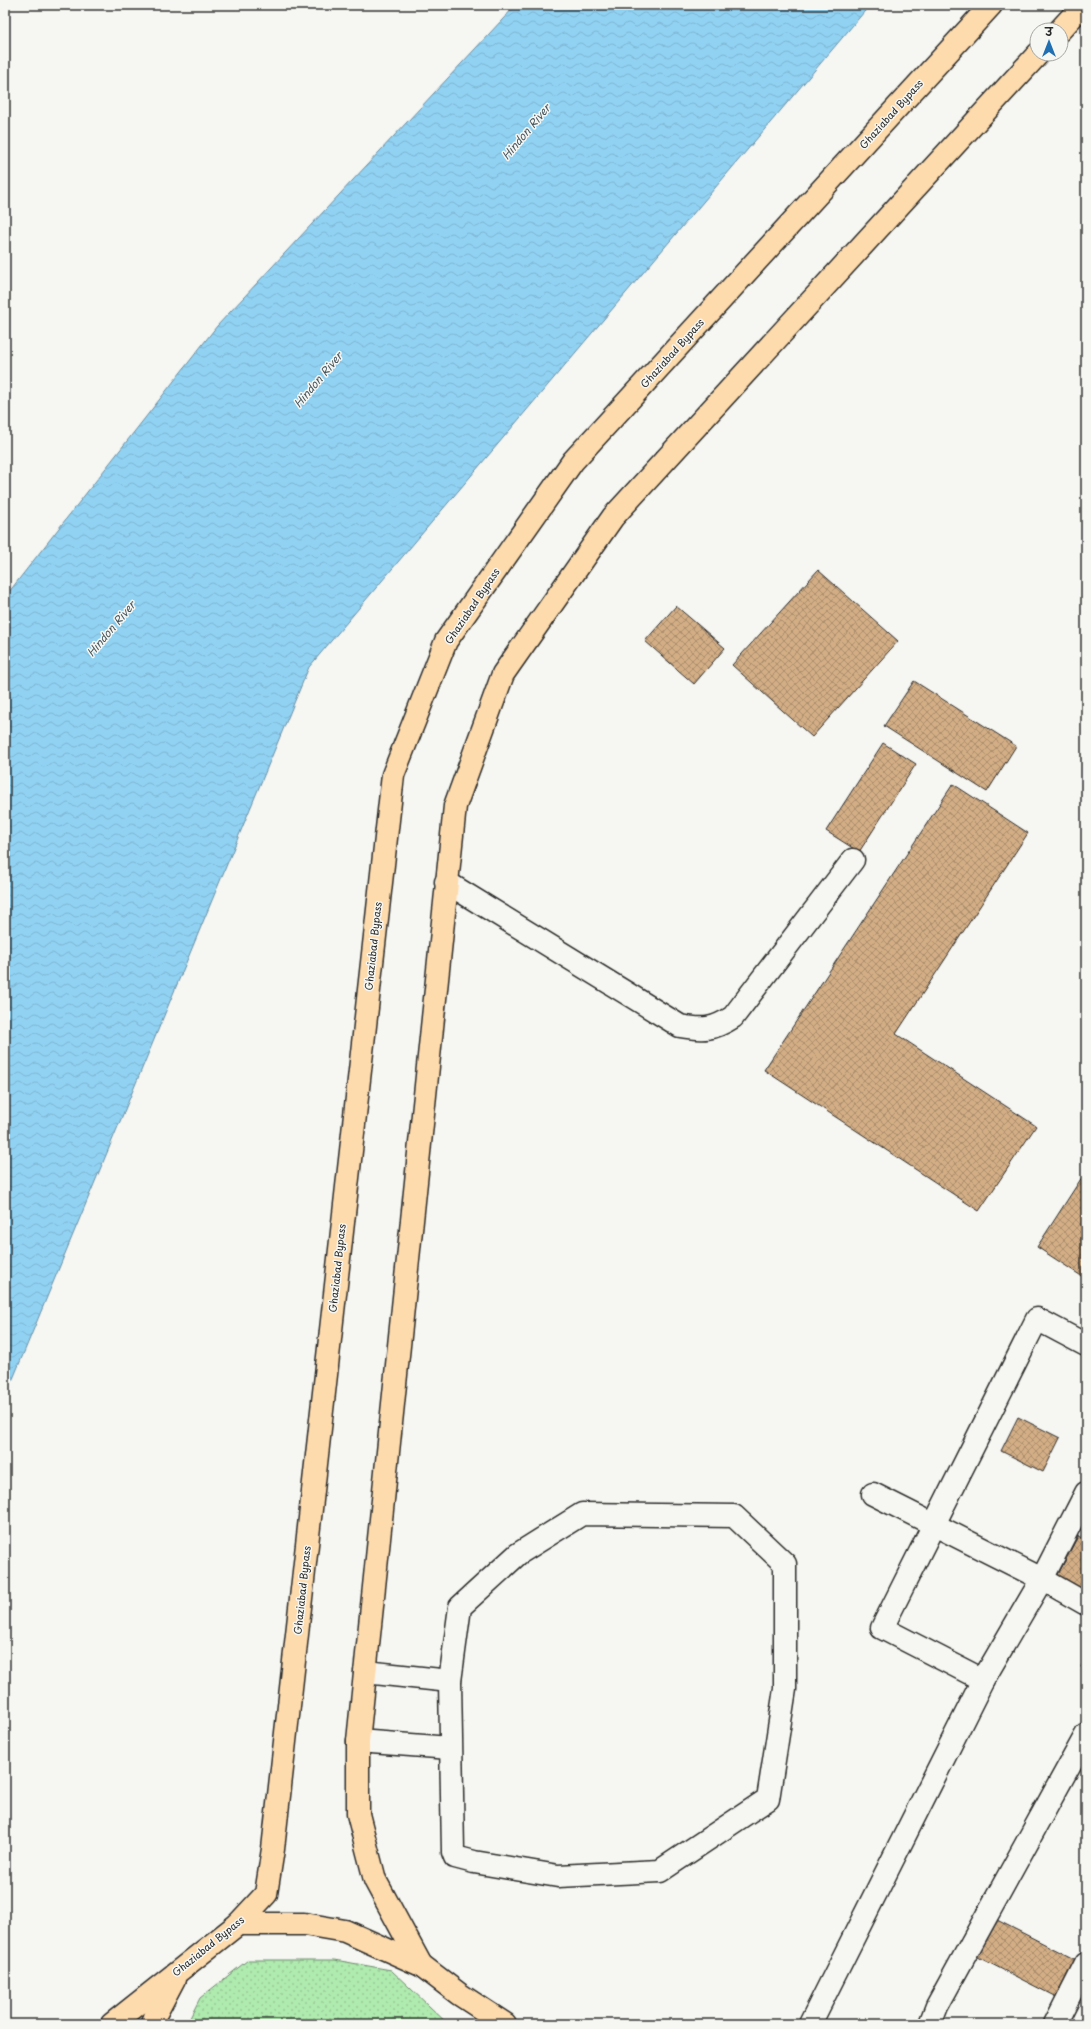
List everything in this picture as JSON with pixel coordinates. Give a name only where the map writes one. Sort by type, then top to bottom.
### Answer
[{"type":"highway","name":"Ghaziabad Bypass","points":[[112,2024],[238,1924],[266,1894],[273,1849],[392,775],[446,641],[573,461],[991,5]]},
{"type":"highway","points":[[1067,22],[1083,5]]},
{"type":"highway","points":[[420,1965],[375,1880],[358,1814],[358,1742],[454,806],[503,674],[613,517],[1031,62]]},
{"type":"highway","points":[[238,1924],[304,1924],[345,1931],[420,1965],[459,1994],[505,2024]]},
{"type":"highway","points":[[152,2024],[154,2017],[178,1971]]},
{"type":"street","points":[[446,882],[680,1026],[700,1029],[718,1027],[733,1017],[853,860]]},
{"type":"street","points":[[983,1680],[882,1628],[1037,1319],[1086,1345]]},
{"type":"street","points":[[810,2024],[983,1680],[1042,1579],[1086,1493]]},
{"type":"street","points":[[873,1494],[1042,1579],[1086,1604]]},
{"type":"street","points":[[582,1514],[734,1516],[785,1564],[785,1689],[768,1799],[660,1871],[558,1876],[474,1862],[455,1857],[453,1852],[450,1748],[450,1680],[460,1606],[518,1554],[582,1514]]},
{"type":"street","points":[[365,1672],[450,1680]]},
{"type":"street","points":[[930,2024],[936,2006],[1086,1735]]},
{"type":"street","points":[[358,1742],[450,1748]]},
{"type":"street","points":[[1055,2024],[1086,1963]]},
{"type":"green space","points":[[248,1960],[335,1960],[391,1970],[448,2024],[187,2024],[200,1998]]},
{"type":"water","name":"Hindon River","points":[[516,5],[870,5],[309,667],[5,1398],[5,597],[217,326]]},
{"type":"building","points":[[818,570],[898,641],[812,737],[732,665]]},
{"type":"building","points":[[676,606],[725,648],[694,684],[645,641]]},
{"type":"building","points":[[914,681],[1016,746],[987,792],[884,726]]},
{"type":"building","points":[[883,743],[916,764],[859,852],[826,831]]},
{"type":"building","points":[[953,784],[1028,833],[896,1034],[1036,1126],[979,1211],[764,1070]]},
{"type":"building","points":[[1086,1171],[1086,1279],[1037,1247]]},
{"type":"building","points":[[1018,1417],[1060,1438],[1043,1472],[1001,1451]]},
{"type":"building","points":[[1078,1536],[1086,1540],[1086,1598],[1054,1582]]},
{"type":"building","points":[[1086,1658],[1086,1669],[1081,1667]]},
{"type":"building","points":[[993,1918],[1082,1963],[1062,2000],[974,1955]]}]
